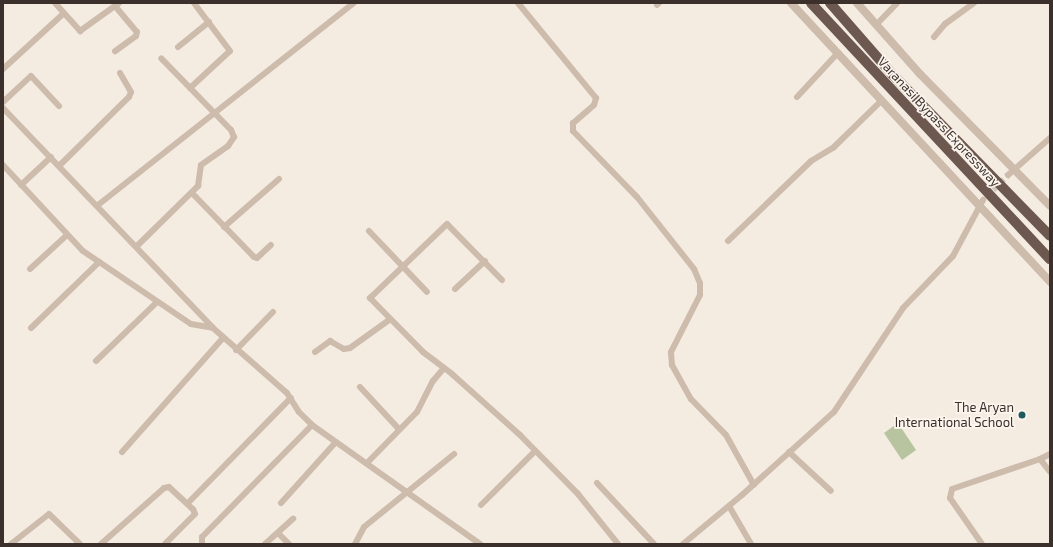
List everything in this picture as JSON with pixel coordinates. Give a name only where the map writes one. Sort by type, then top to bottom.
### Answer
[{"type":"highway","name":"Varanasi Bypass Expressway","points":[[811,3],[1050,259]]},
{"type":"highway","name":"Varanasi Bypass Expressway","points":[[830,3],[892,74],[1050,236]]},
{"type":"street","points":[[56,3],[63,14],[80,31],[117,5],[137,32],[136,36],[115,51]]},
{"type":"street","points":[[190,88],[230,51],[194,3]]},
{"type":"street","points":[[98,205],[354,3]]},
{"type":"street","points":[[518,3],[596,98],[594,105],[573,123],[573,131],[637,197],[694,269],[700,283],[700,295],[671,352],[672,365],[691,399],[726,436],[754,484]]},
{"type":"street","points":[[791,3],[978,207],[1050,282]]},
{"type":"street","points":[[857,3],[920,74],[1050,206]]},
{"type":"street","points":[[876,25],[897,3]]},
{"type":"street","points":[[934,37],[945,24],[974,3]]},
{"type":"street","points":[[3,69],[63,14]]},
{"type":"street","points":[[178,47],[209,22]]},
{"type":"street","points":[[797,97],[837,54]]},
{"type":"street","points":[[137,246],[157,223],[192,193],[200,182],[201,165],[228,146],[234,137],[231,130],[161,58]]},
{"type":"street","points":[[59,166],[129,97],[131,92],[120,72]]},
{"type":"street","points":[[3,102],[30,76],[59,106]]},
{"type":"street","points":[[728,241],[810,161],[834,147],[881,101]]},
{"type":"street","points":[[3,108],[98,205],[213,328],[291,398],[299,412],[312,425],[480,544]]},
{"type":"street","points":[[1008,175],[1050,138]]},
{"type":"street","points":[[21,185],[51,157]]},
{"type":"street","points":[[3,165],[67,235],[99,262],[191,324],[213,328]]},
{"type":"street","points":[[224,227],[279,179]]},
{"type":"street","points":[[192,193],[256,258],[271,245]]},
{"type":"street","points":[[683,544],[729,506],[824,422],[839,405],[903,308],[953,256],[983,200]]},
{"type":"street","points":[[502,280],[447,224],[370,298],[423,352],[444,368],[535,451],[578,494],[618,544]]},
{"type":"street","points":[[369,231],[427,292]]},
{"type":"street","points":[[30,269],[67,235]]},
{"type":"street","points":[[455,289],[485,261]]},
{"type":"street","points":[[31,328],[99,262]]},
{"type":"street","points":[[96,361],[157,302]]},
{"type":"street","points":[[236,350],[273,312]]},
{"type":"street","points":[[315,352],[330,341],[344,349],[350,348],[390,320]]},
{"type":"street","points":[[122,452],[223,338]]},
{"type":"street","points":[[367,463],[398,428],[416,412],[433,381],[444,368]]},
{"type":"street","points":[[360,387],[398,428]]},
{"type":"street","points":[[188,503],[291,398]]},
{"type":"street","points":[[202,544],[202,537],[312,425]]},
{"type":"street","points":[[281,503],[336,442]]},
{"type":"street","points":[[481,505],[535,451]]},
{"type":"street","points":[[789,452],[830,491]]},
{"type":"street","points":[[355,544],[364,527],[405,491],[454,454]]},
{"type":"street","points":[[982,544],[950,498],[952,488],[1040,459],[1050,454]]},
{"type":"street","points":[[1040,459],[1050,472]]},
{"type":"street","points":[[597,483],[654,544]]},
{"type":"street","points":[[101,544],[164,488],[171,488],[195,511],[195,517],[165,544]]},
{"type":"street","points":[[729,506],[751,544]]},
{"type":"street","points":[[11,544],[49,514],[80,544]]},
{"type":"street","points":[[265,544],[293,519]]},
{"type":"street","points":[[278,533],[289,544]]},
{"type":"green space","points":[[898,423],[916,450],[902,460],[884,433]]},
{"type":"tunnel","points":[[987,196],[1008,175]]},
{"type":"place","name":"The Aryan International School","points":[[1022,415]]}]
